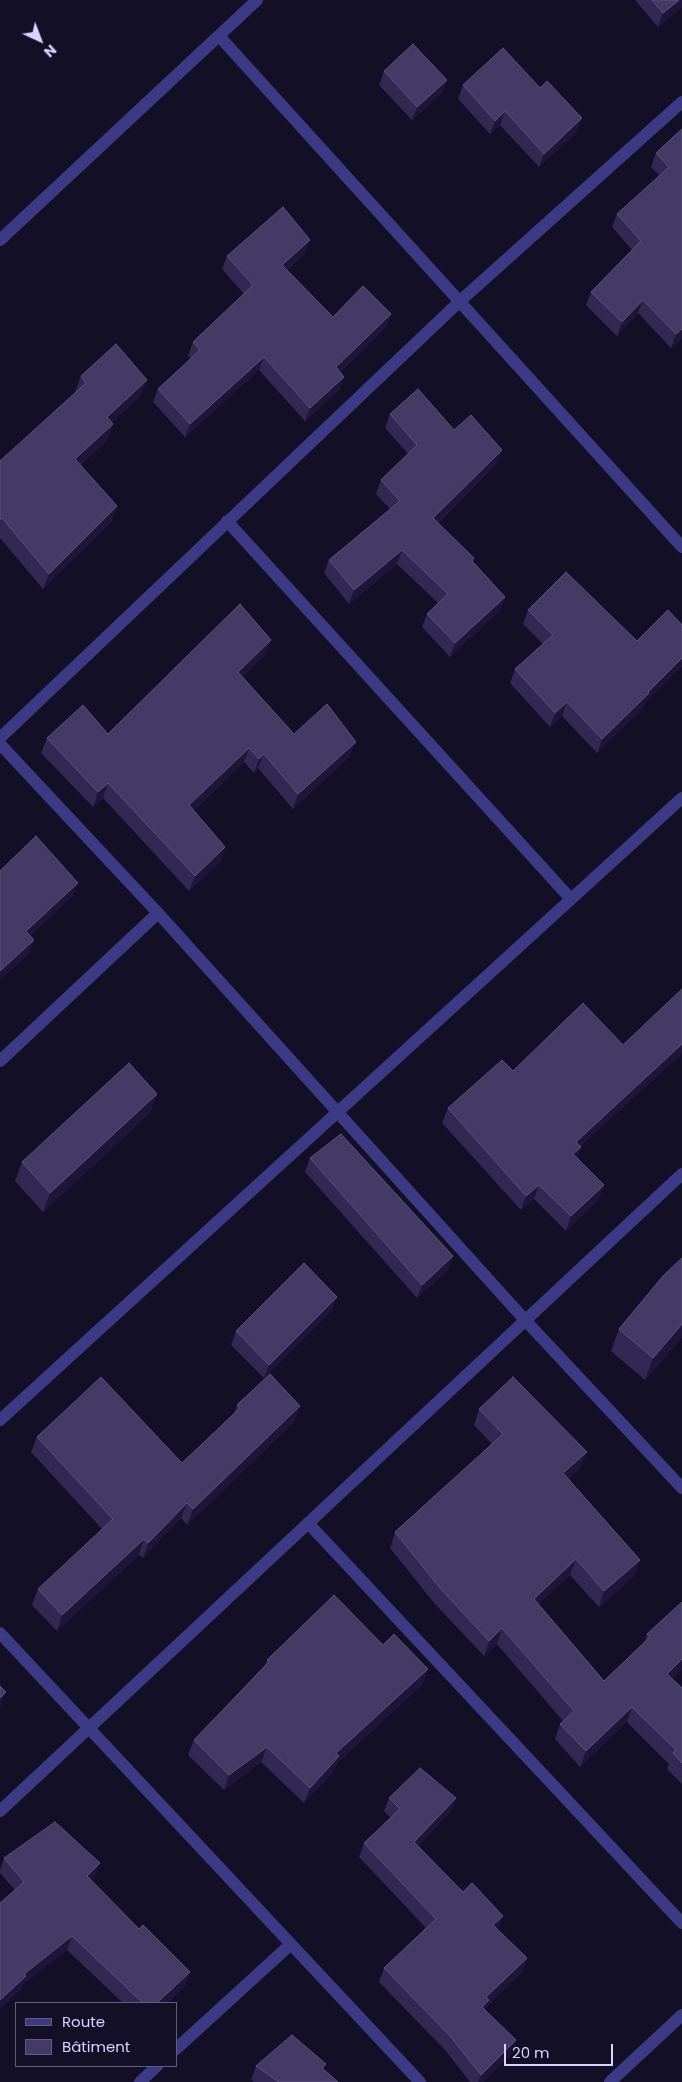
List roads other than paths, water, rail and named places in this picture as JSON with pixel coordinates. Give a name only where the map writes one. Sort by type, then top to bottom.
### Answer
[{"type":"street","points":[[0,240],[257,0]]},
{"type":"street","points":[[219,36],[682,547]]},
{"type":"street","points":[[0,738],[459,302],[682,102]]},
{"type":"street","points":[[227,521],[570,898]]},
{"type":"street","points":[[0,744],[158,913],[525,1320],[682,1488]]},
{"type":"street","points":[[0,1420],[570,898],[682,798]]},
{"type":"street","points":[[0,1062],[158,913]]},
{"type":"street","points":[[0,1811],[682,1174]]},
{"type":"street","points":[[308,1523],[682,1922]]},
{"type":"street","points":[[0,1634],[420,2082]]},
{"type":"street","points":[[178,2046],[291,1944]]},
{"type":"street","points":[[610,2082],[682,2015]]},
{"type":"street","points":[[140,2082],[156,2067]]}]
